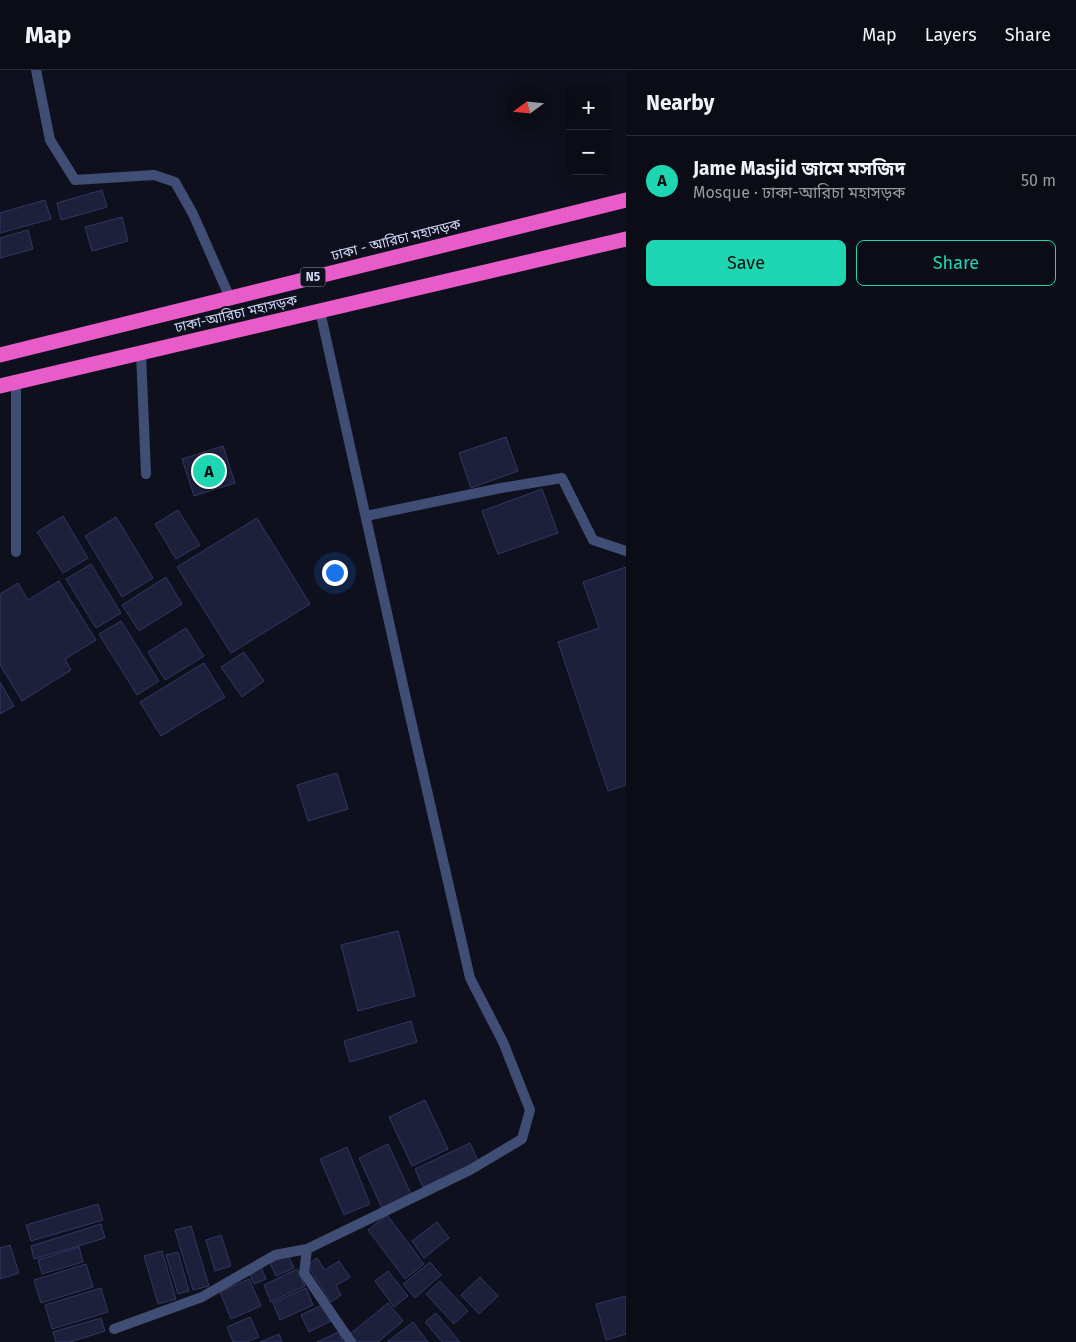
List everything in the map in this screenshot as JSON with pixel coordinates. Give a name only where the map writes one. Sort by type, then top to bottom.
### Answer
[{"type":"highway","name":"ঢাকা - আরিচা মহাসড়ক","points":[[0,354],[626,200]]},
{"type":"highway","name":"ঢাকা-আরিচা মহাসড়ক","points":[[0,386],[626,239]]},
{"type":"street","points":[[36,70],[50,140],[75,180],[154,175],[175,182],[193,214],[230,298]]},
{"type":"street","points":[[114,1329],[202,1297],[275,1255],[307,1249],[470,1170],[522,1139],[530,1110],[504,1042],[470,978],[320,311]]},
{"type":"street","points":[[141,352],[146,474]]},
{"type":"street","points":[[16,382],[16,552]]},
{"type":"street","points":[[366,516],[501,488],[562,478],[594,540],[626,551]]},
{"type":"street","points":[[307,1249],[304,1273],[351,1342]]},
{"type":"building","points":[[102,190],[107,207],[61,220],[57,203]]},
{"type":"building","points":[[45,200],[51,219],[0,233],[0,213]]},
{"type":"building","points":[[122,217],[128,241],[92,251],[85,227]]},
{"type":"building","points":[[28,230],[33,249],[0,258],[0,238]]},
{"type":"building","points":[[506,437],[518,471],[471,488],[459,453]]},
{"type":"building","points":[[223,446],[235,483],[194,496],[182,459]]},
{"type":"building","points":[[542,489],[558,533],[498,554],[482,511]]},
{"type":"building","points":[[178,510],[200,545],[176,559],[155,524]]},
{"type":"building","points":[[63,516],[88,558],[63,573],[37,532]]},
{"type":"building","points":[[116,517],[153,578],[122,597],[85,536]]},
{"type":"building","points":[[257,518],[310,604],[231,653],[177,567]]},
{"type":"building","points":[[91,564],[121,613],[96,628],[66,579]]},
{"type":"building","points":[[626,567],[626,785],[608,791],[558,642],[599,628],[583,582]]},
{"type":"building","points":[[166,577],[182,604],[139,631],[122,605]]},
{"type":"building","points":[[59,581],[96,640],[65,659],[71,670],[22,701],[0,665],[0,594],[18,583],[28,600]]},
{"type":"building","points":[[121,621],[159,681],[137,695],[99,634]]},
{"type":"building","points":[[186,628],[204,656],[165,680],[148,652]]},
{"type":"building","points":[[244,652],[264,681],[242,697],[221,667]]},
{"type":"building","points":[[204,663],[225,697],[161,736],[140,702]]},
{"type":"building","points":[[0,682],[14,706],[0,714]]},
{"type":"building","points":[[337,773],[348,809],[308,821],[297,785]]},
{"type":"building","points":[[398,931],[415,996],[358,1011],[341,945]]},
{"type":"building","points":[[411,1021],[417,1042],[350,1062],[344,1041]]},
{"type":"building","points":[[425,1100],[448,1149],[412,1166],[389,1117]]},
{"type":"building","points":[[470,1143],[478,1161],[423,1187],[415,1169]]},
{"type":"building","points":[[388,1144],[411,1194],[382,1208],[359,1158]]},
{"type":"building","points":[[347,1147],[370,1204],[344,1215],[320,1159]]},
{"type":"building","points":[[98,1204],[103,1220],[31,1241],[26,1225]]},
{"type":"building","points":[[387,1215],[424,1264],[405,1279],[368,1230]]},
{"type":"building","points":[[437,1222],[449,1238],[424,1258],[412,1241]]},
{"type":"building","points":[[101,1224],[105,1238],[34,1259],[31,1246]]},
{"type":"building","points":[[191,1226],[209,1286],[193,1290],[175,1230]]},
{"type":"building","points":[[221,1235],[231,1266],[215,1271],[206,1240]]},
{"type":"building","points":[[10,1245],[19,1273],[0,1279],[0,1248]]},
{"type":"building","points":[[79,1247],[83,1262],[42,1274],[38,1260]]},
{"type":"building","points":[[162,1251],[176,1299],[158,1304],[144,1256]]},
{"type":"building","points":[[178,1252],[189,1291],[178,1294],[166,1255]]},
{"type":"building","points":[[288,1255],[294,1268],[276,1276],[270,1263]]},
{"type":"building","points":[[317,1258],[325,1270],[339,1261],[350,1277],[336,1286],[341,1295],[331,1302],[307,1265]]},
{"type":"building","points":[[430,1262],[441,1275],[415,1298],[403,1284]]},
{"type":"building","points":[[86,1264],[93,1287],[41,1303],[34,1280]]},
{"type":"building","points":[[261,1267],[266,1279],[254,1284],[249,1272]]},
{"type":"building","points":[[297,1269],[305,1286],[271,1302],[264,1285]]},
{"type":"building","points":[[388,1271],[408,1296],[394,1307],[375,1281]]},
{"type":"building","points":[[480,1277],[498,1296],[479,1314],[461,1295]]},
{"type":"building","points":[[249,1279],[261,1306],[231,1319],[220,1292]]},
{"type":"building","points":[[440,1281],[468,1311],[454,1324],[426,1294]]},
{"type":"building","points":[[101,1288],[108,1312],[52,1329],[45,1305]]},
{"type":"building","points":[[306,1288],[313,1305],[280,1320],[273,1303]]},
{"type":"building","points":[[626,1296],[626,1334],[606,1340],[596,1304]]},
{"type":"building","points":[[388,1303],[403,1321],[378,1342],[357,1342],[350,1334]]},
{"type":"building","points":[[324,1304],[331,1321],[309,1332],[301,1315]]},
{"type":"building","points":[[436,1313],[460,1342],[442,1342],[425,1322]]},
{"type":"building","points":[[250,1317],[259,1337],[247,1342],[233,1342],[227,1327]]},
{"type":"building","points":[[101,1318],[105,1331],[70,1342],[56,1342],[53,1332]]},
{"type":"building","points":[[413,1322],[428,1342],[387,1342]]},
{"type":"building","points":[[339,1332],[343,1342],[317,1342]]},
{"type":"building","points":[[279,1334],[282,1342],[260,1342]]},
{"type":"place","name":"Jame Masjid জামে মসজিদ","points":[[209,471]]}]
